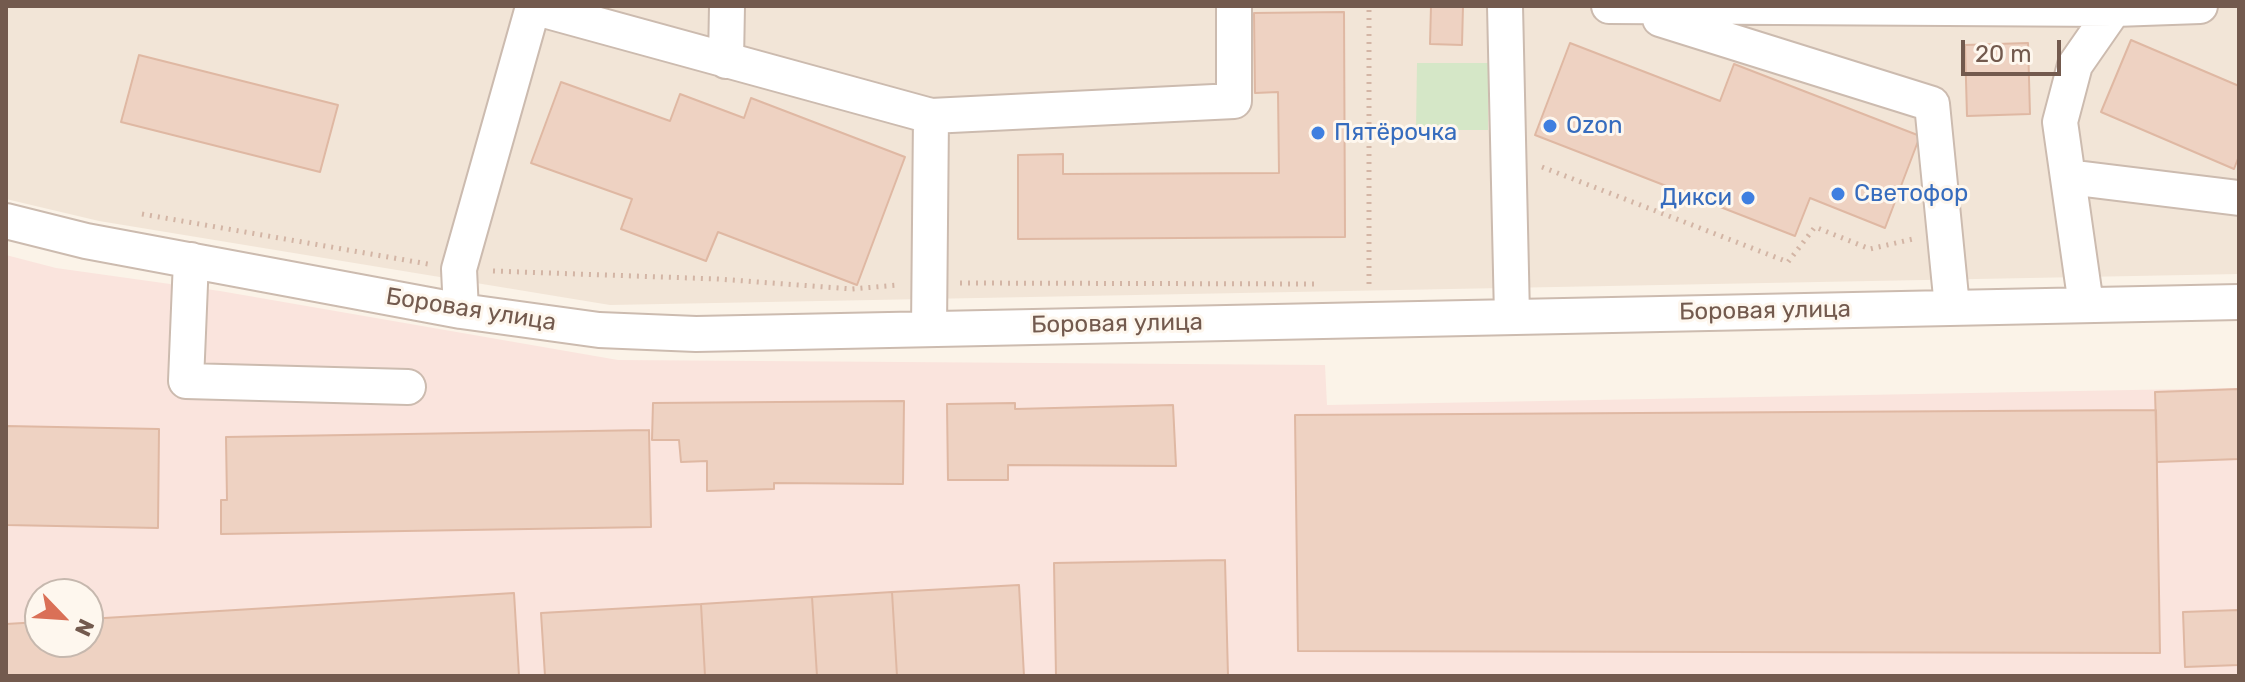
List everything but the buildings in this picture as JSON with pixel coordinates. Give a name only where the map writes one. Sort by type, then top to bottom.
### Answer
[{"type":"street","points":[[726,61],[727,6]]},
{"type":"street","points":[[461,311],[459,269],[532,7],[931,116],[1234,101],[1234,6]]},
{"type":"street","points":[[1505,6],[1512,316]]},
{"type":"street","points":[[1617,7],[2200,6]]},
{"type":"street","points":[[1617,7],[1932,104],[1952,307]]},
{"type":"street","points":[[2086,305],[2060,122],[2075,65],[2115,8]]},
{"type":"street","points":[[929,329],[931,116]]},
{"type":"street","points":[[2068,177],[2239,198]]},
{"type":"street","name":"Боровая улица","points":[[6,221],[461,311],[599,330],[654,332],[2239,302]]},
{"type":"street","points":[[191,260],[186,381],[408,387]]},
{"type":"path","points":[[1369,6],[1369,284]]},
{"type":"path","points":[[1507,153],[1788,262],[1815,227],[1870,249],[1945,231]]},
{"type":"shaded area","points":[[6,6],[2239,6],[2239,274],[610,305],[99,221],[6,199]]},
{"type":"shaded area","points":[[6,255],[56,268],[220,291],[618,360],[1325,365],[1327,405],[2239,388],[2239,676],[6,676]]},
{"type":"green space","points":[[1417,63],[1488,63],[1488,130],[1416,130]]},
{"type":"place","name":"Ozon","points":[[1550,126]]},
{"type":"place","name":"Пятёрочка","points":[[1318,133]]},
{"type":"place","name":"Светофор","points":[[1838,194]]},
{"type":"place","name":"Дикси","points":[[1748,198]]}]
